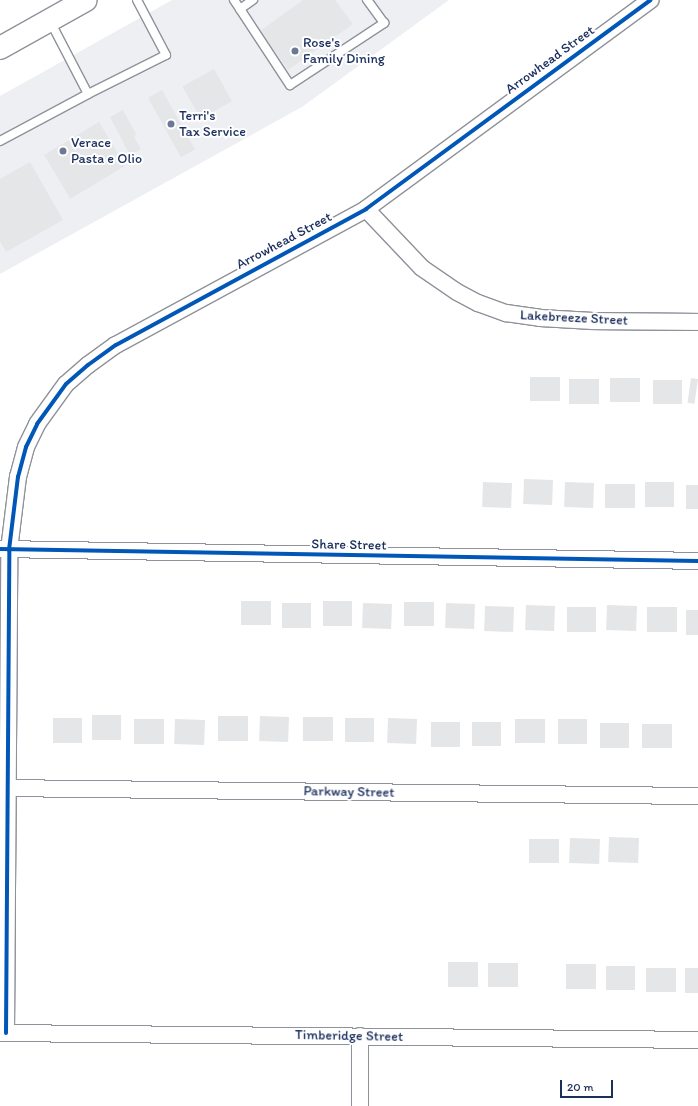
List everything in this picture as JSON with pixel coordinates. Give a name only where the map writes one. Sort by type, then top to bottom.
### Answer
[{"type":"main road","points":[[0,48],[78,2]]},
{"type":"street","name":"Arrowhead Street","points":[[3,1033],[5,550],[18,477],[26,447],[37,424],[66,384],[88,365],[116,345],[366,209],[651,0]]},
{"type":"street","name":"Lakebreeze Street","points":[[366,209],[422,268],[457,292],[478,303],[506,313],[540,318],[594,321],[698,322]]},
{"type":"street","name":"Share Street","points":[[5,550],[698,561]]},
{"type":"street","name":"Parkway Street","points":[[4,789],[698,796]]},
{"type":"street","name":"Timberidge Street","points":[[3,1033],[698,1040]]},
{"type":"street","points":[[360,1036],[360,1106]]},
{"type":"lane","points":[[0,141],[88,94],[166,55],[137,0]]},
{"type":"lane","points":[[234,0],[290,85],[384,23],[368,0]]},
{"type":"lane","points":[[240,9],[253,0]]},
{"type":"lane","points":[[49,20],[88,94]]},
{"type":"shaded area","points":[[172,0],[449,0],[302,107],[0,274],[0,96]]},
{"type":"building","name":"Rose's Family Dining","points":[[303,0],[335,0],[353,24],[288,70],[260,31]]},
{"type":"building","points":[[214,69],[232,101],[200,119],[183,86]]},
{"type":"building","name":"Terri's Tax Service","points":[[162,90],[195,149],[181,157],[148,98]]},
{"type":"building","points":[[123,110],[136,134],[134,137],[141,149],[130,155],[110,117]]},
{"type":"building","points":[[99,122],[125,166],[70,199],[44,155]]},
{"type":"building","points":[[30,162],[63,220],[6,252],[0,241],[0,179]]},
{"type":"building","points":[[530,377],[560,377],[560,401],[530,401]]},
{"type":"building","points":[[610,378],[640,378],[640,402],[610,402]]},
{"type":"building","points":[[691,378],[698,379],[694,404],[688,403]]},
{"type":"building","points":[[569,379],[599,379],[599,404],[569,404]]},
{"type":"building","points":[[653,380],[682,380],[682,404],[653,404]]},
{"type":"building","points":[[524,479],[553,480],[552,505],[523,504]]},
{"type":"building","points":[[483,482],[512,483],[511,508],[482,507]]},
{"type":"building","points":[[565,482],[594,483],[593,508],[564,507]]},
{"type":"building","points":[[645,482],[674,482],[674,507],[645,507]]},
{"type":"building","points":[[605,484],[635,484],[635,508],[605,508]]},
{"type":"building","points":[[686,485],[698,485],[698,509],[686,509]]},
{"type":"building","points":[[241,601],[271,601],[271,625],[241,625]]},
{"type":"building","points":[[323,601],[352,601],[352,626],[323,626]]},
{"type":"building","points":[[404,602],[434,602],[434,626],[404,626]]},
{"type":"building","points":[[282,603],[311,603],[311,628],[282,628]]},
{"type":"building","points":[[363,603],[392,604],[391,629],[362,628]]},
{"type":"building","points":[[446,603],[475,604],[474,629],[445,628]]},
{"type":"building","points":[[526,605],[555,606],[554,631],[525,630]]},
{"type":"building","points":[[607,605],[637,606],[636,631],[606,630]]},
{"type":"building","points":[[485,606],[514,607],[513,632],[484,631]]},
{"type":"building","points":[[567,607],[596,607],[596,632],[567,632]]},
{"type":"building","points":[[647,607],[677,607],[677,632],[647,632]]},
{"type":"building","points":[[686,610],[698,610],[698,635],[686,635]]},
{"type":"building","points":[[92,715],[121,715],[121,740],[92,740]]},
{"type":"building","points":[[218,716],[248,716],[248,741],[218,741]]},
{"type":"building","points":[[260,716],[289,717],[288,742],[259,741]]},
{"type":"building","points":[[303,717],[333,717],[333,741],[303,741]]},
{"type":"building","points":[[53,718],[82,718],[82,743],[53,743]]},
{"type":"building","points":[[345,718],[374,718],[374,742],[345,742]]},
{"type":"building","points":[[388,718],[417,719],[416,744],[387,743]]},
{"type":"building","points":[[134,719],[164,719],[164,744],[134,744]]},
{"type":"building","points":[[175,719],[205,720],[204,745],[174,744]]},
{"type":"building","points":[[515,719],[545,719],[545,743],[515,743]]},
{"type":"building","points":[[558,719],[587,719],[587,744],[558,744]]},
{"type":"building","points":[[431,722],[460,722],[460,747],[431,747]]},
{"type":"building","points":[[472,722],[501,722],[501,746],[472,746]]},
{"type":"building","points":[[600,723],[629,723],[629,748],[600,748]]},
{"type":"building","points":[[642,724],[672,724],[672,748],[642,748]]},
{"type":"building","points":[[609,837],[639,838],[638,863],[608,862]]},
{"type":"building","points":[[570,838],[600,839],[599,864],[569,863]]},
{"type":"building","points":[[529,839],[559,839],[559,863],[529,863]]},
{"type":"building","points":[[448,962],[478,962],[478,987],[448,987]]},
{"type":"building","points":[[488,963],[518,963],[518,987],[488,987]]},
{"type":"building","points":[[566,964],[596,964],[596,989],[566,989]]},
{"type":"building","points":[[606,966],[635,966],[635,990],[606,990]]},
{"type":"building","points":[[646,968],[676,968],[676,992],[646,992]]},
{"type":"building","points":[[685,968],[698,968],[698,993],[685,993]]},
{"type":"cycle path","points":[[6,1033],[9,550],[18,477],[26,447],[37,424],[66,384],[88,365],[116,345],[366,209],[651,0]]},
{"type":"cycle path","points":[[0,549],[698,561]]},
{"type":"place","name":"Rose's Family Dining","points":[[295,51]]},
{"type":"place","name":"Terri's Tax Service","points":[[171,124]]},
{"type":"place","name":"Verace Pasta e Olio","points":[[63,151]]}]
